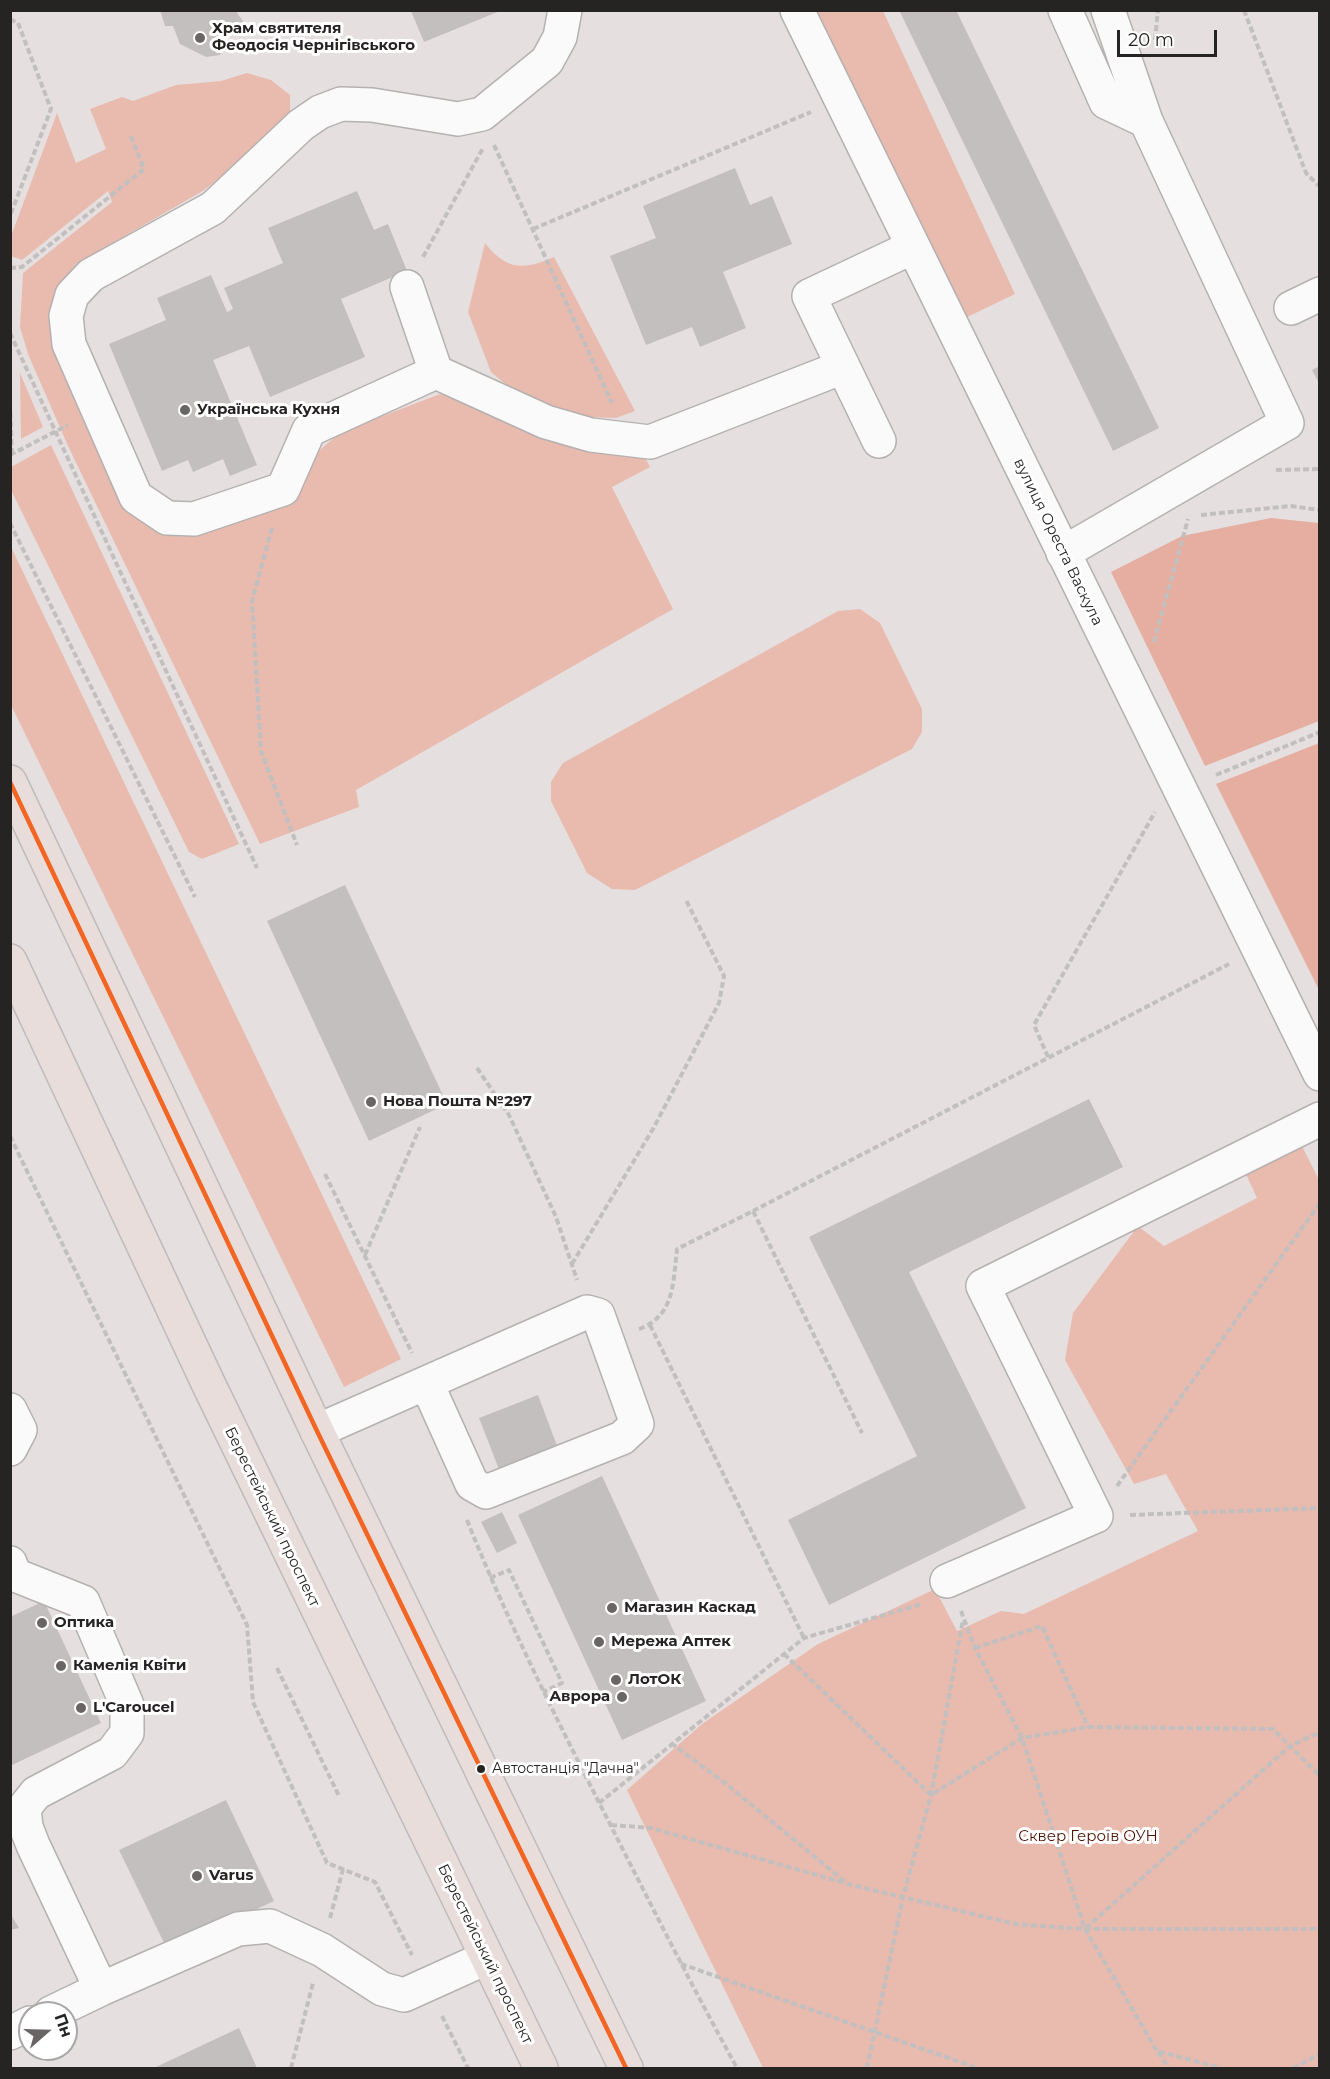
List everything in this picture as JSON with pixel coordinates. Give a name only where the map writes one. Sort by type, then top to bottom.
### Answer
[{"type":"highway","points":[[10,782],[317,1431],[626,2068]]},
{"type":"highway","name":"Берестейський проспект","points":[[10,962],[208,1383],[541,2068]]},
{"type":"street","points":[[436,372],[309,430],[283,489],[194,519],[167,518],[136,497],[69,345],[66,316],[72,295],[92,274],[213,208],[301,125],[320,112],[341,104],[372,105],[486,125],[547,61],[560,37],[565,10]]},
{"type":"street","name":"вулиця Ореста Васкула","points":[[797,10],[1320,1074]]},
{"type":"street","points":[[1065,10],[1106,102],[1146,121]]},
{"type":"street","points":[[1063,553],[1287,423],[1146,121],[1108,10]]},
{"type":"street","points":[[879,441],[809,296],[913,247]]},
{"type":"street","points":[[407,287],[436,372],[546,422],[591,435],[650,442],[843,367]]},
{"type":"street","points":[[951,1588],[1096,1516],[983,1286],[1320,1119]]},
{"type":"street","points":[[317,1431],[586,1312],[598,1315],[637,1424],[622,1438],[496,1490],[486,1492],[472,1484],[427,1384]]},
{"type":"street","points":[[10,1410],[20,1430],[10,1449]]},
{"type":"street","points":[[12,1572],[83,1602],[128,1705],[127,1732],[112,1753],[36,1793],[24,1808],[26,1827],[33,1845],[101,1989]]},
{"type":"street","points":[[76,2001],[238,1929],[270,1926],[322,1950],[382,1989],[404,1995],[486,1958]]},
{"type":"path","points":[[1244,10],[1306,173],[1320,187]]},
{"type":"path","points":[[10,20],[18,23],[51,109],[10,216]]},
{"type":"path","points":[[533,229],[818,109]]},
{"type":"path","points":[[486,125],[629,439]]},
{"type":"path","points":[[407,287],[486,125]]},
{"type":"path","points":[[10,268],[22,267],[144,169],[130,134]]},
{"type":"path","points":[[10,333],[257,868]]},
{"type":"path","points":[[10,403],[11,455],[98,410]]},
{"type":"path","points":[[1273,470],[1320,469]]},
{"type":"path","points":[[1154,642],[1188,520],[1204,472]]},
{"type":"path","points":[[283,489],[252,601],[261,751],[297,845]]},
{"type":"path","points":[[1179,523],[1206,513],[1281,507],[1320,510]]},
{"type":"path","points":[[10,523],[195,897]]},
{"type":"path","points":[[1216,775],[1320,732]]},
{"type":"path","points":[[1048,1058],[1034,1025],[1156,811]]},
{"type":"path","points":[[572,1264],[653,1129],[719,1003],[724,976],[686,900]]},
{"type":"path","points":[[607,1341],[650,1325],[670,1303],[677,1249],[1239,958]]},
{"type":"path","points":[[477,1068],[509,1115],[556,1217],[586,1312]]},
{"type":"path","points":[[364,1256],[420,1127]]},
{"type":"path","points":[[10,1136],[247,1625],[253,1702],[327,1863],[343,1869]]},
{"type":"path","points":[[325,1174],[427,1384]]},
{"type":"path","points":[[1096,1516],[1320,1203]]},
{"type":"path","points":[[753,1211],[861,1433]]},
{"type":"path","points":[[650,1325],[804,1638]]},
{"type":"path","points":[[472,1484],[456,1491],[490,1578],[543,1692],[680,1964],[737,2068]]},
{"type":"path","points":[[1096,1516],[1320,1508]]},
{"type":"path","points":[[490,1578],[509,1570],[562,1683],[543,1692]]},
{"type":"path","points":[[599,1803],[804,1638],[951,1588],[975,1648],[1022,1738],[1085,1929],[1169,2068]]},
{"type":"path","points":[[867,2068],[903,1897],[931,1795],[963,1620]]},
{"type":"path","points":[[975,1648],[1042,1626],[1088,1727]]},
{"type":"path","points":[[784,1654],[931,1795]]},
{"type":"path","points":[[277,1668],[339,1796]]},
{"type":"path","points":[[931,1795],[1022,1738],[1088,1727],[1273,1729],[1320,1776]]},
{"type":"path","points":[[1085,1929],[1290,1746],[1320,1732]]},
{"type":"path","points":[[671,1743],[726,1784],[848,1884]]},
{"type":"path","points":[[610,1824],[651,1828],[848,1884],[1015,1923],[1085,1929],[1320,1929]]},
{"type":"path","points":[[680,1964],[874,2034],[977,2068]]},
{"type":"path","points":[[1157,2051],[1221,2068]]},
{"type":"path","points":[[1293,2068],[1320,2054]]},
{"type":"green space","points":[[810,11],[883,11],[1015,294],[961,320]]},
{"type":"green space","points":[[247,73],[271,80],[290,95],[290,113],[234,168],[201,192],[76,264],[60,287],[127,499],[190,531],[315,454],[341,432],[440,394],[639,446],[650,467],[612,487],[673,609],[356,790],[359,807],[260,844],[68,446],[28,354],[20,327],[23,273],[112,202],[108,191],[22,260],[11,256],[10,239],[57,113],[76,163],[106,149],[90,109],[122,97],[133,101],[176,85],[221,81]]},
{"type":"green space","points":[[485,243],[501,259],[516,265],[524,266],[554,257],[635,411],[616,418],[589,417],[552,409],[516,393],[491,372],[468,312]]},
{"type":"green space","points":[[20,373],[43,427],[21,439]]},
{"type":"green space","points":[[51,445],[239,844],[202,859],[189,852],[11,490],[11,467]]},
{"type":"green space","points":[[11,547],[401,1359],[344,1387],[11,705]]},
{"type":"green space","points":[[860,609],[880,623],[922,709],[922,732],[912,749],[635,890],[612,889],[587,873],[551,801],[551,782],[563,763],[838,611]]},
{"type":"green space","name":"Сквер Героїв ОУН","points":[[1296,1134],[1320,1182],[1319,2068],[763,2068],[627,1790],[702,1724],[818,1644],[935,1589],[957,1631],[1001,1611],[1024,1614],[1198,1531],[1166,1474],[1134,1484],[1065,1360],[1073,1313],[1138,1226],[1164,1246],[1257,1198],[1246,1174]]},
{"type":"shaded area","points":[[1271,518],[1319,523],[1319,721],[1205,766],[1111,572],[1182,536]]},
{"type":"shaded area","points":[[1319,743],[1319,990],[1216,784]]},
{"type":"building","name":"Храм святителя Феодосія Чернігівського","points":[[160,10],[235,10],[245,24],[245,30],[235,34],[228,32],[220,42],[222,51],[220,55],[206,57],[180,44],[173,26],[165,26]]},
{"type":"building","points":[[899,10],[956,10],[1159,428],[1113,451]]},
{"type":"building","points":[[411,11],[500,11],[424,42]]},
{"type":"building","points":[[735,168],[750,205],[772,196],[792,244],[723,272],[746,328],[700,347],[692,327],[646,345],[610,256],[656,238],[643,206]]},
{"type":"building","points":[[357,191],[374,230],[388,224],[407,271],[341,299],[365,357],[270,397],[249,346],[213,360],[257,465],[230,476],[223,459],[193,472],[188,460],[162,471],[109,344],[166,320],[157,298],[211,275],[227,312],[233,309],[224,288],[283,263],[268,228]]},
{"type":"building","points":[[1320,366],[1320,385],[1312,370]]},
{"type":"building","points":[[345,885],[447,1104],[369,1141],[267,921]]},
{"type":"building","points":[[1089,1099],[1123,1167],[909,1272],[1026,1508],[829,1605],[788,1520],[917,1456],[809,1237]]},
{"type":"building","points":[[538,1395],[562,1459],[504,1482],[479,1418]]},
{"type":"building","name":"Магазин Каскад","points":[[602,1476],[706,1701],[622,1740],[518,1515]]},
{"type":"building","points":[[502,1512],[517,1543],[497,1553],[481,1522]]},
{"type":"building","points":[[44,1601],[101,1723],[10,1766],[10,1617]]},
{"type":"building","name":"Varus","points":[[226,1800],[274,1901],[168,1951],[119,1850]]},
{"type":"building","points":[[10,1913],[19,1928],[10,1930]]},
{"type":"building","points":[[239,2028],[257,2068],[154,2068],[173,2059]]},
{"type":"transit line","points":[[10,782],[317,1431],[626,2068]]},
{"type":"place","name":"Храм святителя Феодосія Чернігівського","points":[[200,38]]},
{"type":"place","name":"Українська Кухня","points":[[185,410]]},
{"type":"place","name":"Нова Пошта №297","points":[[371,1102]]},
{"type":"place","name":"Магазин Каскад","points":[[612,1608]]},
{"type":"place","name":"Оптика","points":[[42,1623]]},
{"type":"place","name":"Мережа Аптек","points":[[599,1642]]},
{"type":"place","name":"Камелія Квіти","points":[[61,1666]]},
{"type":"place","name":"ЛотОК","points":[[616,1680]]},
{"type":"place","name":"Аврора","points":[[622,1697]]},
{"type":"place","name":"L'Caroucel","points":[[81,1708]]},
{"type":"place","name":"Автостанція \"Дачна\"","points":[[481,1769]]},
{"type":"place","name":"Varus","points":[[197,1876]]}]
